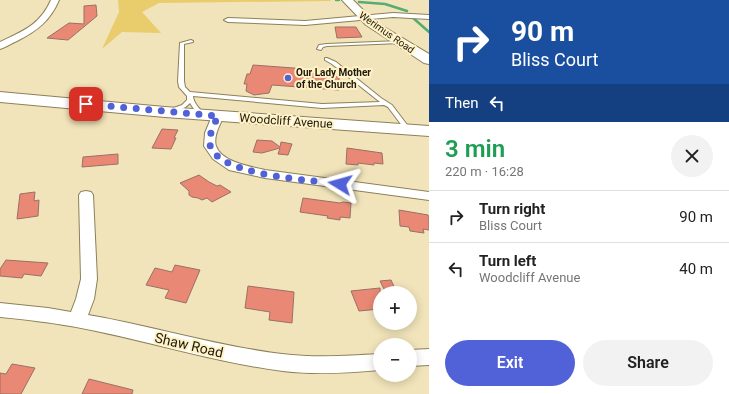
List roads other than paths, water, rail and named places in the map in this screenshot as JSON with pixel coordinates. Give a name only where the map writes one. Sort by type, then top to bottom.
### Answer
[{"type":"main road","name":"Werimus Road","points":[[348,0],[363,18],[429,60]]},
{"type":"main road","name":"Woodcliff Avenue","points":[[0,97],[211,116],[429,131]]},
{"type":"street","points":[[0,46],[28,32],[43,22],[47,18],[55,0]]},
{"type":"street","points":[[228,20],[305,23],[393,14],[429,17]]},
{"type":"street","points":[[211,116],[210,146],[217,156],[234,167],[266,174],[429,196]]},
{"type":"street","points":[[77,319],[85,300],[89,279],[86,195]]},
{"type":"street","name":"Shaw Road","points":[[0,310],[59,315],[246,358],[287,364],[332,366],[373,363]]},
{"type":"street","points":[[417,358],[429,357]]},
{"type":"lane","points":[[191,41],[182,43],[182,87],[200,113],[211,116]]},
{"type":"lane","points":[[319,50],[321,46],[326,45],[399,42]]},
{"type":"lane","points":[[327,59],[332,61],[379,99],[393,108],[408,130]]},
{"type":"lane","points":[[190,97],[322,106],[386,103]]},
{"type":"lane","points":[[165,112],[181,107],[190,97]]},
{"type":"waterway","points":[[359,2],[385,4],[407,11]]},
{"type":"waterway","points":[[412,17],[429,32]]},
{"type":"place","name":"Our Lady Mother of the Church","points":[[288,78]]}]
